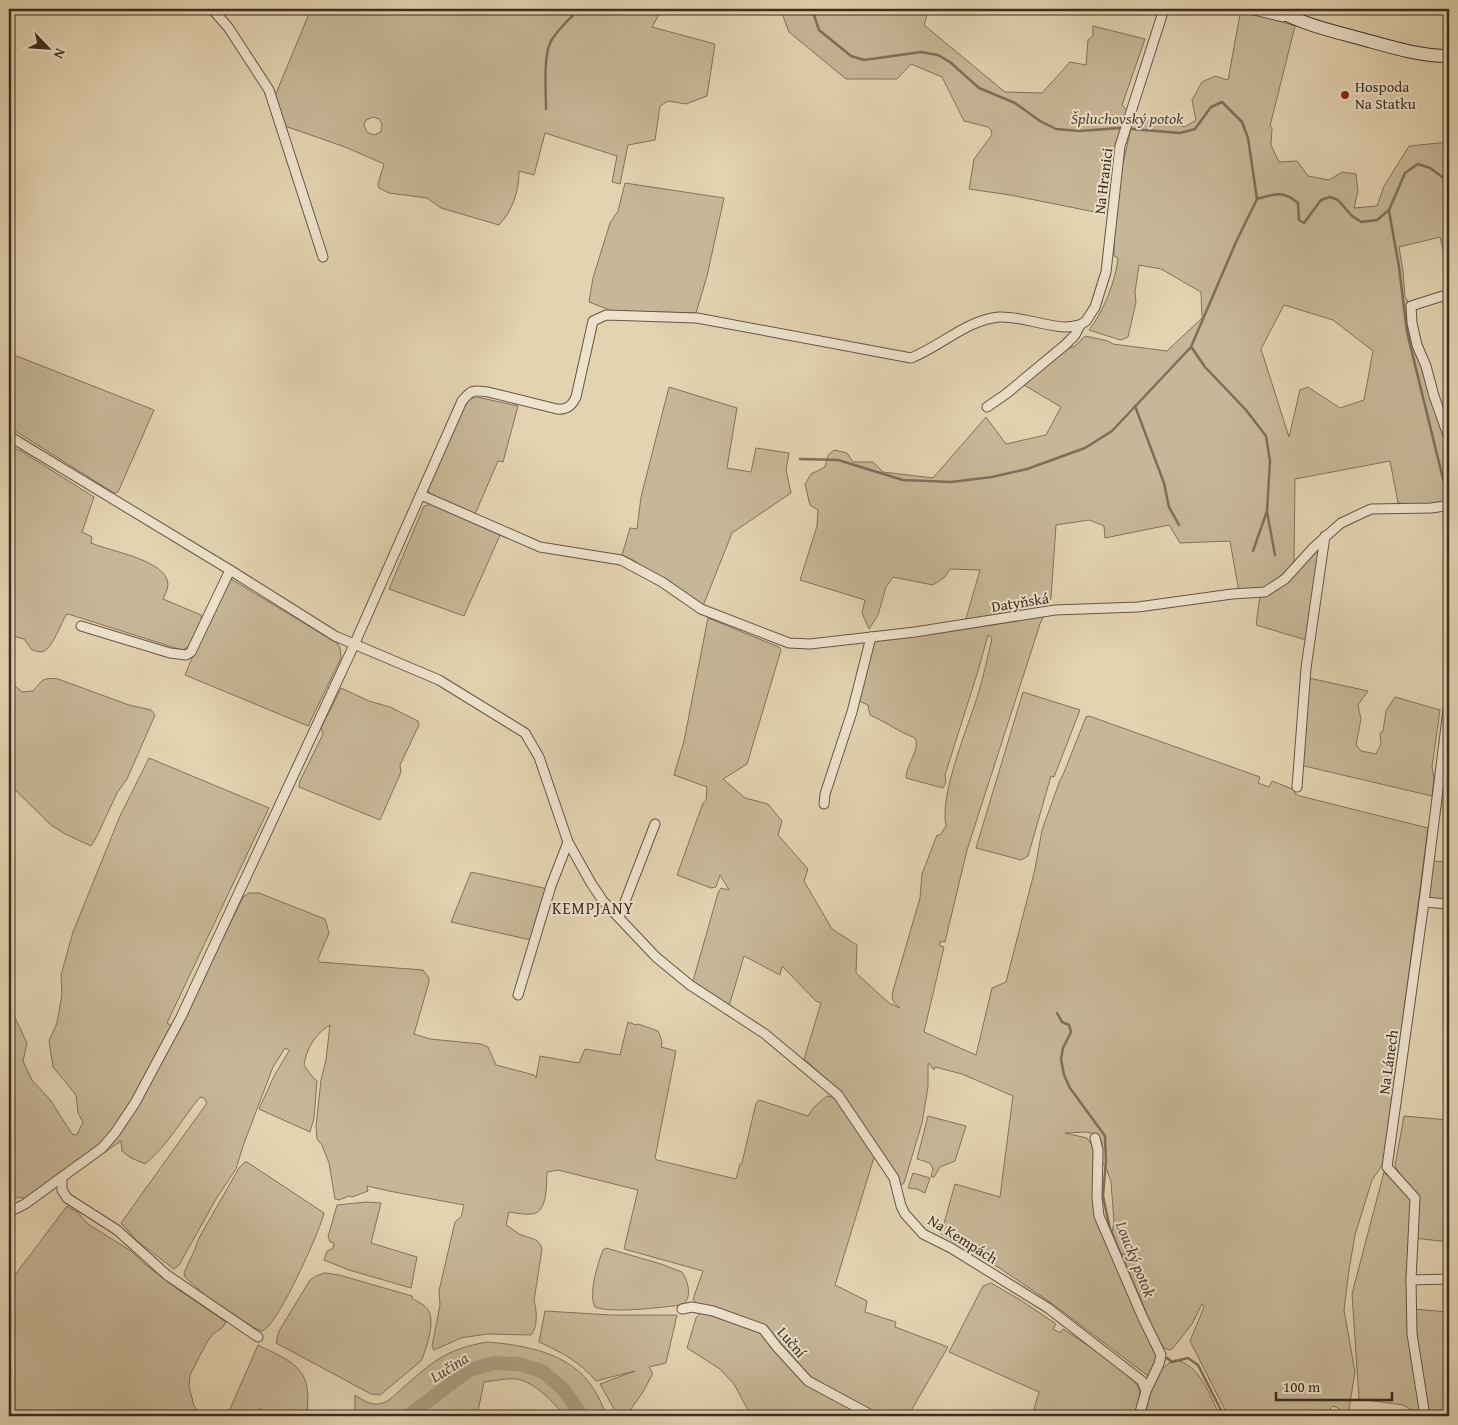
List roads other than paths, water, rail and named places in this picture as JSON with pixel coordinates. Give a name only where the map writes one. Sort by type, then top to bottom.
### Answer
[{"type":"street","points":[[212,9],[228,27],[269,90],[323,257]]},
{"type":"street","name":"Na Hranici","points":[[986,407],[1006,394],[1065,345],[1095,308],[1104,281],[1111,237],[1120,146],[1164,9]]},
{"type":"street","points":[[1250,9],[1411,52],[1449,56]]},
{"type":"street","points":[[1275,9],[1293,19]]},
{"type":"street","points":[[1449,294],[1411,306],[1412,323],[1417,345],[1426,366],[1434,396],[1449,438]]},
{"type":"street","points":[[9,1212],[25,1204],[102,1148],[115,1133],[135,1102],[181,1018],[354,645],[462,401],[470,391],[488,392],[557,409],[566,409],[576,398],[593,321],[606,315],[697,318],[911,358],[930,350],[959,332],[982,321],[999,317],[1064,327],[1080,325]]},
{"type":"street","name":"Na Kempách","points":[[9,436],[230,570],[328,632],[354,645],[439,680],[516,726],[525,734],[539,757],[568,842],[597,893],[656,957],[690,985],[765,1034],[838,1095],[894,1178],[905,1214],[923,1234],[951,1248],[1048,1308],[1142,1380],[1146,1391]]},
{"type":"street","name":"Datyňská","points":[[421,495],[540,547],[621,560],[662,582],[701,609],[788,643],[810,644],[915,632],[1055,610],[1138,607],[1232,594],[1265,592],[1285,579],[1314,547],[1341,523],[1371,509],[1431,508],[1445,506],[1449,503]]},
{"type":"street","points":[[1297,787],[1306,668],[1325,536]]},
{"type":"street","points":[[80,626],[170,653],[186,655],[192,652],[230,570]]},
{"type":"street","points":[[824,804],[825,794],[852,712],[871,637]]},
{"type":"street","name":"Na Lánech","points":[[1425,1416],[1412,1334],[1411,1280],[1415,1198],[1387,1167],[1424,902],[1449,702]]},
{"type":"street","points":[[619,917],[655,824]]},
{"type":"street","points":[[518,995],[551,886],[568,842]]},
{"type":"street","points":[[1424,902],[1449,904]]},
{"type":"street","points":[[1095,1138],[1098,1150],[1097,1198],[1099,1216],[1161,1355],[1159,1364],[1146,1391],[1139,1416]]},
{"type":"street","points":[[62,1178],[62,1190],[67,1198],[117,1230],[167,1275],[258,1337]]},
{"type":"street","points":[[1411,1280],[1449,1279]]},
{"type":"street","name":"Luční","points":[[682,1309],[692,1307],[713,1311],[763,1329],[808,1380],[873,1416]]},
{"type":"waterway","points":[[546,109],[548,47],[561,28],[581,9]]},
{"type":"waterway","name":"Špluchovský potok","points":[[812,9],[819,30],[851,56],[864,60],[921,52],[938,55],[950,62],[979,88],[1015,103],[1040,121],[1056,129],[1079,131],[1120,128],[1180,133],[1195,129],[1211,107],[1222,102],[1242,122],[1248,138],[1257,199],[1278,194],[1288,196],[1298,203],[1299,220],[1304,223],[1321,200],[1330,197],[1338,200],[1351,215],[1361,222],[1377,220],[1389,210],[1405,173],[1418,164],[1430,168],[1449,182]]},
{"type":"waterway","points":[[800,459],[838,460],[903,480],[951,482],[992,477],[1027,469],[1085,448],[1112,431],[1191,347],[1236,242],[1257,199]]},
{"type":"waterway","points":[[1447,205],[1449,199]]},
{"type":"waterway","points":[[1389,211],[1399,267],[1407,332],[1444,483]]},
{"type":"waterway","points":[[1192,348],[1205,367],[1246,410],[1266,436],[1270,461],[1267,511],[1253,551]]},
{"type":"waterway","points":[[1135,406],[1164,483],[1169,507],[1179,525]]},
{"type":"waterway","points":[[1267,512],[1275,555]]},
{"type":"waterway","name":"Loucký potok","points":[[1057,1013],[1062,1022],[1069,1025],[1071,1032],[1063,1048],[1061,1059],[1064,1075],[1070,1088],[1105,1136],[1106,1161],[1103,1196],[1110,1229],[1149,1321]]},
{"type":"waterway","name":"Loucký potok","points":[[1167,1358],[1172,1362],[1188,1358],[1198,1365],[1224,1416]]},
{"type":"waterway","name":"Lučina","points":[[408,1416],[469,1370],[494,1363],[518,1364],[542,1371],[563,1389],[582,1416]]},
{"type":"place","name":"Hospoda Na Statku","points":[[1345,95]]},
{"type":"district","name":"KEMPJANY","points":[[593,908]]}]
